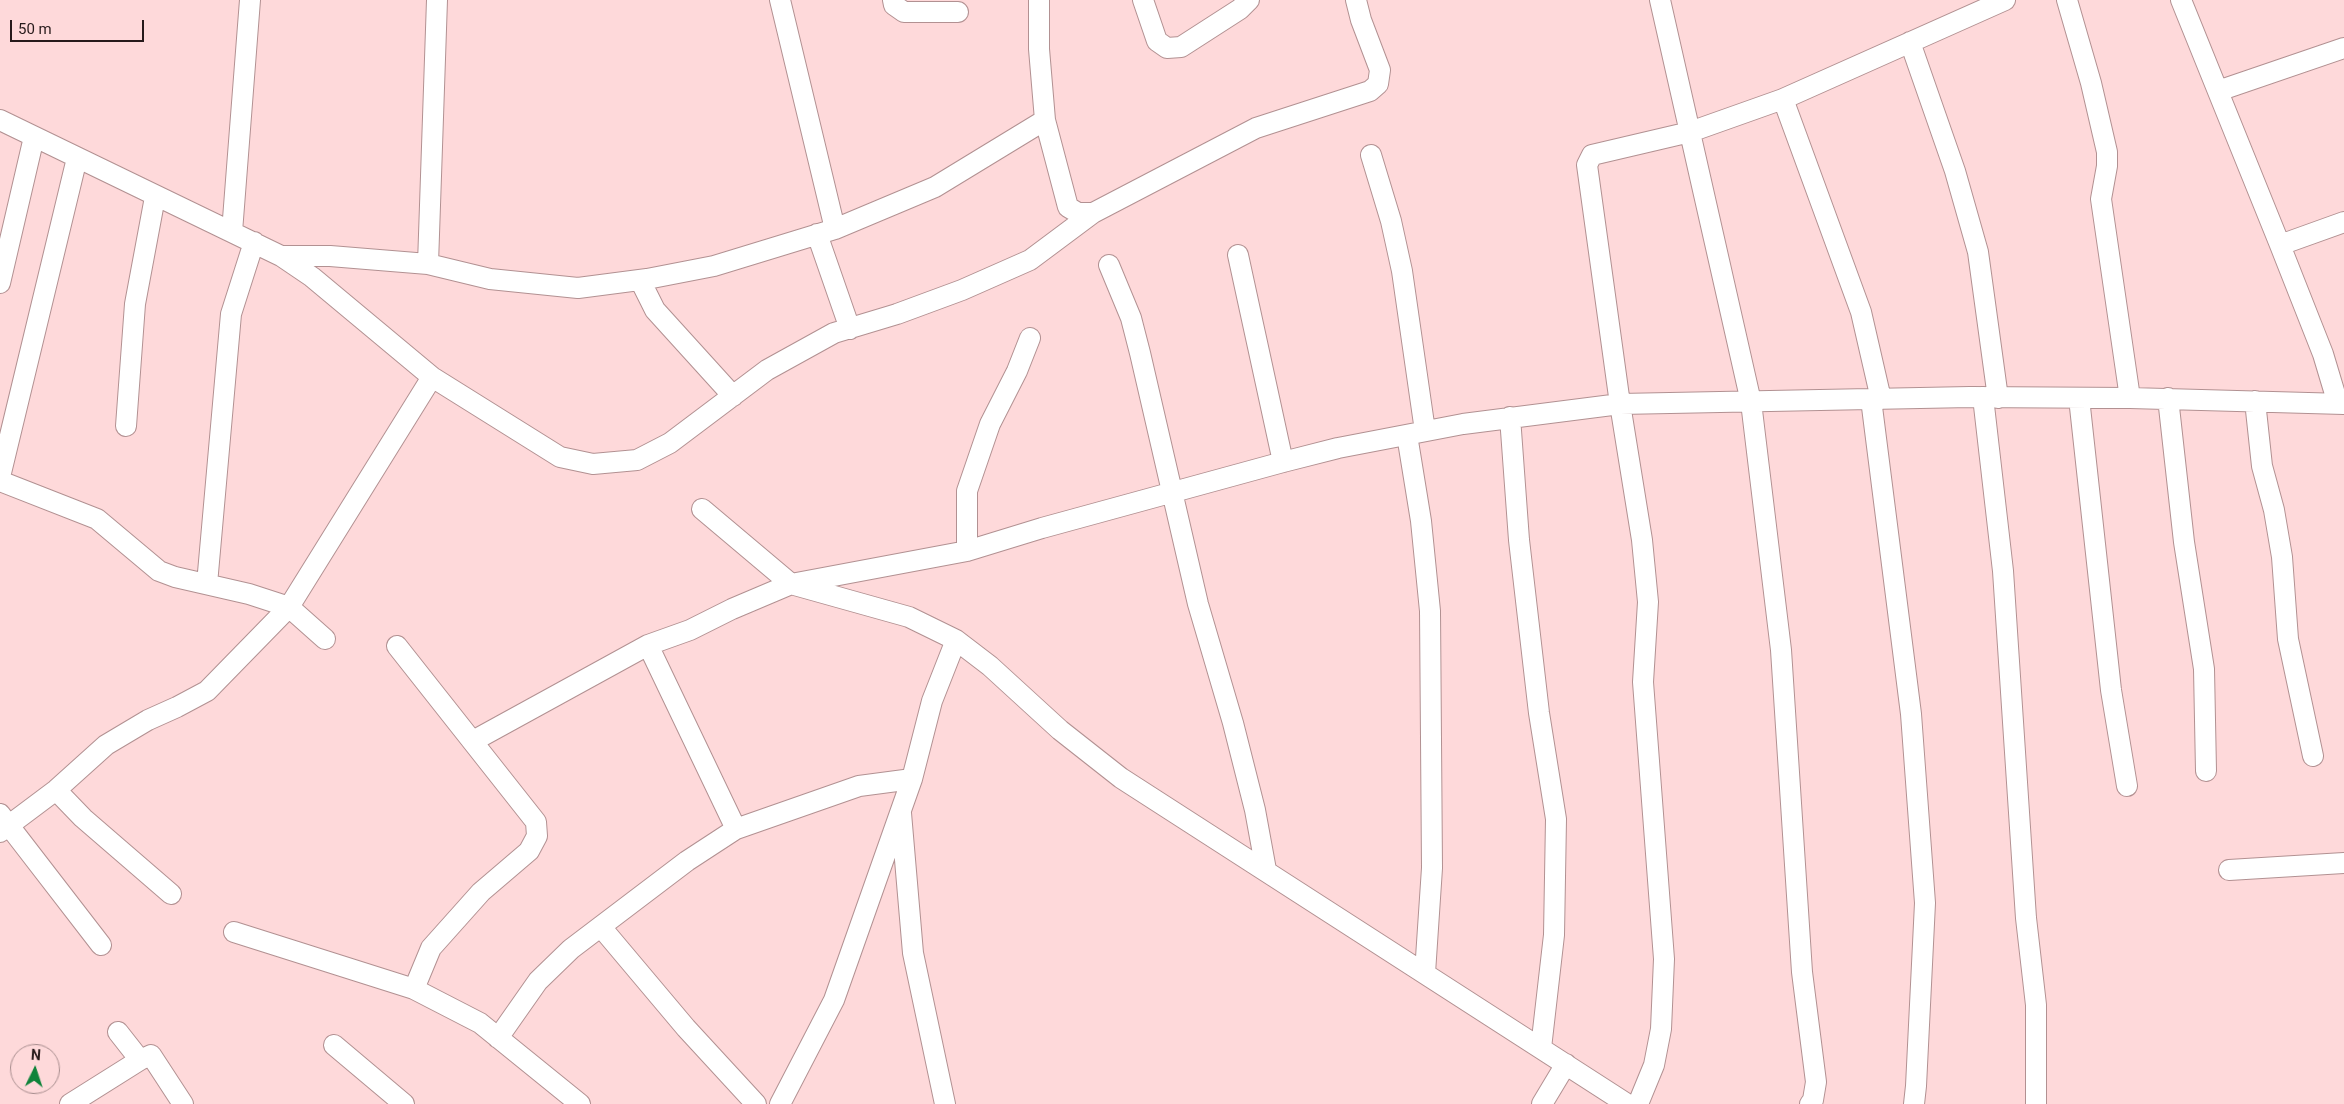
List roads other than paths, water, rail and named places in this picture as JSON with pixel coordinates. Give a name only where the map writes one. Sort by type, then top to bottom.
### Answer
[{"type":"street","points":[[232,232],[250,0]]},
{"type":"street","points":[[428,264],[437,0]]},
{"type":"street","points":[[780,0],[826,231],[850,328]]},
{"type":"street","points":[[893,0],[894,5],[904,12],[958,12]]},
{"type":"street","points":[[1039,0],[1039,49],[1044,120],[1068,207],[1078,213],[1093,213]]},
{"type":"street","points":[[1143,0],[1157,41],[1167,48],[1181,46],[1240,9],[1249,0]]},
{"type":"street","points":[[0,120],[155,197],[281,256],[312,277],[432,376],[560,457],[593,464],[638,460],[670,443],[767,370],[834,333],[962,290],[1030,260],[1093,213],[1256,128],[1370,91],[1378,84],[1380,70],[1361,20],[1356,0]]},
{"type":"street","points":[[1660,0],[1751,402],[1781,650],[1802,972],[1816,1082],[1813,1100],[1810,1104]]},
{"type":"street","points":[[1638,1104],[1654,1065],[1661,1029],[1664,959],[1643,682],[1648,602],[1642,540],[1620,404],[1587,165],[1592,155],[1690,132],[1784,99],[2005,0]]},
{"type":"street","points":[[2068,0],[2091,83],[2107,152],[2107,166],[2101,199],[2130,398]]},
{"type":"street","points":[[472,741],[648,646],[690,630],[732,609],[792,584],[968,551],[1042,528],[1174,494],[1284,462],[1416,433],[1510,417],[1620,404],[1876,399],[2168,398],[2341,404],[2280,244],[2181,0]]},
{"type":"street","points":[[1910,42],[1955,171],[1978,252],[2003,571],[2025,909],[2036,1005],[2036,1104]]},
{"type":"street","points":[[2218,91],[2344,48]]},
{"type":"street","points":[[1784,99],[1861,312],[1876,399],[1911,714],[1925,904],[1914,1104]]},
{"type":"street","points":[[281,256],[330,256],[428,264],[490,279],[578,288],[640,280],[714,266],[826,231],[935,187],[1044,120]]},
{"type":"street","points":[[0,283],[34,137]]},
{"type":"street","points":[[1371,155],[1391,221],[1402,271],[1416,433],[1420,520],[1430,611],[1432,868],[1425,973]]},
{"type":"street","points":[[0,477],[77,158]]},
{"type":"street","points":[[126,426],[134,304],[155,197]]},
{"type":"street","points":[[2280,244],[2344,222]]},
{"type":"street","points":[[207,584],[231,314],[254,242]]},
{"type":"street","points":[[1238,255],[1284,462]]},
{"type":"street","points":[[1109,265],[1130,318],[1174,494],[1198,604],[1233,723],[1255,810],[1266,870]]},
{"type":"street","points":[[640,280],[655,310],[732,396]]},
{"type":"street","points":[[968,551],[967,491],[990,424],[1017,371],[1030,338]]},
{"type":"street","points":[[101,945],[3,824],[56,790],[106,745],[148,720],[178,707],[207,691],[289,607],[432,376]]},
{"type":"street","points":[[2079,398],[2111,690],[2127,786]]},
{"type":"street","points":[[2168,398],[2184,542],[2204,669],[2206,771]]},
{"type":"street","points":[[2255,401],[2262,466],[2274,510],[2282,557],[2288,639],[2313,756]]},
{"type":"street","points":[[1510,417],[1519,540],[1539,713],[1556,818],[1554,935],[1541,1048]]},
{"type":"street","points":[[0,481],[97,519],[159,571],[175,577],[289,607],[326,639]]},
{"type":"street","points":[[702,508],[792,584],[909,618],[956,640],[990,666],[1060,730],[1121,778],[1627,1104]]},
{"type":"street","points":[[780,1104],[834,1000],[912,779],[932,701],[956,640]]},
{"type":"street","points":[[397,646],[536,822],[537,836],[529,851],[481,892],[431,948],[414,989]]},
{"type":"street","points":[[648,646],[736,829]]},
{"type":"street","points":[[498,1038],[538,981],[570,949],[687,861],[736,829],[860,786],[912,779]]},
{"type":"street","points":[[56,790],[83,818],[171,894]]},
{"type":"street","points":[[901,806],[913,953],[945,1104]]},
{"type":"street","points":[[2229,870],[2344,863]]},
{"type":"street","points":[[601,927],[686,1028],[756,1104]]},
{"type":"street","points":[[234,932],[414,989],[480,1023],[580,1104]]},
{"type":"street","points":[[118,1032],[140,1060]]},
{"type":"street","points":[[334,1045],[404,1104]]},
{"type":"street","points":[[70,1104],[151,1055],[183,1104]]},
{"type":"street","points":[[1542,1104],[1566,1064]]}]
